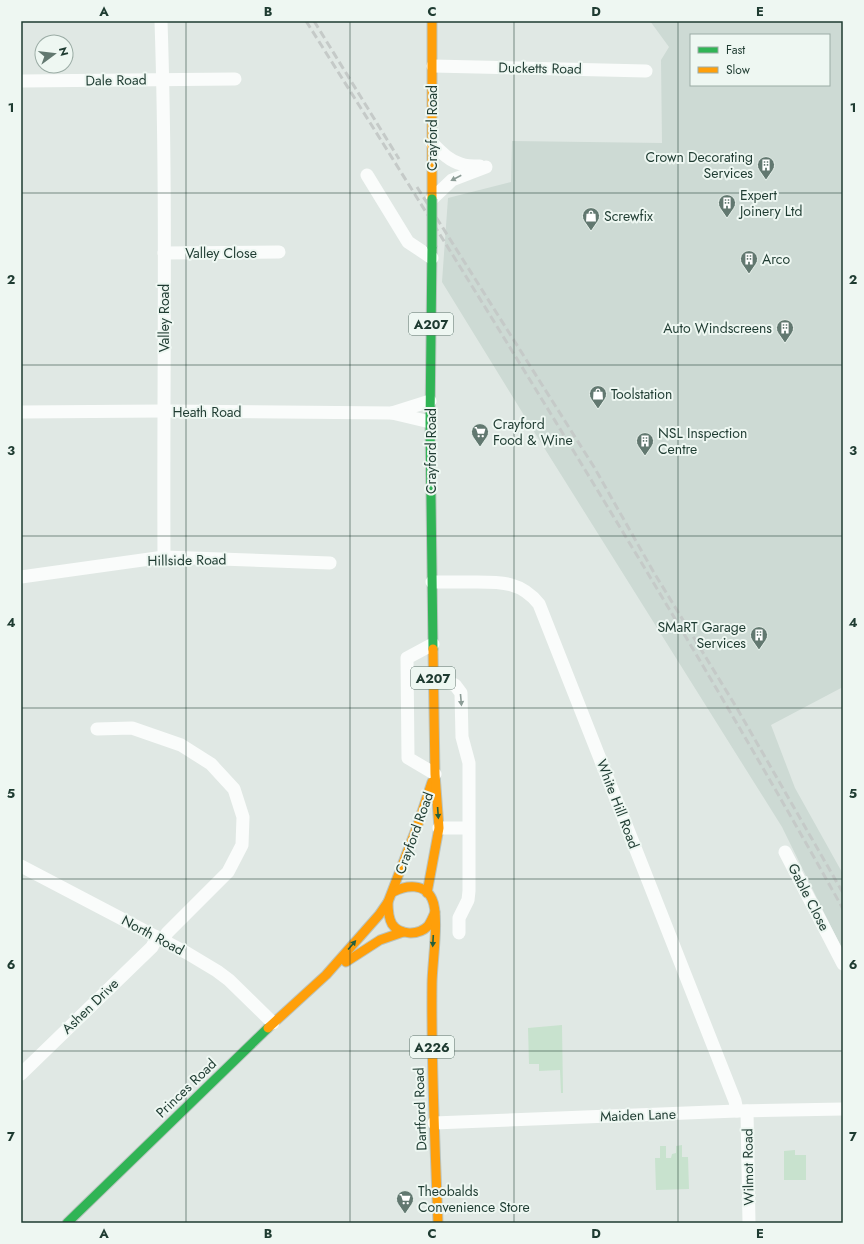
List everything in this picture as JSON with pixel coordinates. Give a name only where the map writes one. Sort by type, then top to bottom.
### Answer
[{"type":"main road","name":"Crayford Road","points":[[427,893],[439,828],[435,774],[432,644],[430,422],[433,66],[432,21]]},
{"type":"main road","name":"Crayford Road","points":[[393,892],[435,774]]},
{"type":"main road","points":[[393,892],[402,887],[414,886],[427,893],[432,901],[435,912],[429,925],[413,934]]},
{"type":"main road","name":"A207","points":[[388,902],[393,892]]},
{"type":"main road","points":[[388,902],[389,917],[392,924],[403,932],[413,934],[420,941]]},
{"type":"main road","name":"Princes Road","points":[[67,1223],[273,1023],[326,975],[379,915],[388,902]]},
{"type":"main road","name":"Dartford Road","points":[[435,912],[432,971],[432,1082],[438,1223]]},
{"type":"main road","name":"Princes Road","points":[[326,975],[373,943],[389,935],[403,932]]},
{"type":"main road","name":"Dartford Road","points":[[424,953],[432,971]]},
{"type":"street","name":"Valley Road","points":[[161,21],[163,80],[164,253],[164,557]]},
{"type":"street","name":"Ducketts Road","points":[[433,66],[646,71]]},
{"type":"street","name":"Dale Road","points":[[21,81],[235,79]]},
{"type":"street","points":[[432,143],[444,155],[461,165],[486,167],[452,180],[432,199]]},
{"type":"street","points":[[367,175],[408,242],[432,253]]},
{"type":"street","name":"Valley Close","points":[[164,253],[279,252]]},
{"type":"street","name":"Heath Road","points":[[392,413],[430,401]]},
{"type":"street","name":"Heath Road","points":[[21,412],[164,411],[392,413],[430,422]]},
{"type":"street","name":"Hillside Road","points":[[21,577],[164,557],[330,563]]},
{"type":"street","name":"White Hill Road","points":[[432,582],[497,582],[509,584],[528,593],[539,604],[733,1096],[742,1111]]},
{"type":"street","name":"Crayford Road","points":[[432,644],[406,658],[408,758],[435,774]]},
{"type":"street","points":[[433,682],[446,682],[455,685],[461,693],[462,737],[469,763],[469,891],[468,900],[459,918],[459,933]]},
{"type":"street","name":"Ashen Drive","points":[[21,1074],[228,872],[242,845],[243,817],[234,789],[211,764],[181,745],[132,728],[97,729]]},
{"type":"street","name":"Crayford Road","points":[[439,828],[468,828]]},
{"type":"street","name":"Gable Close","points":[[785,852],[843,964]]},
{"type":"street","name":"North Road","points":[[21,866],[187,952],[229,980],[273,1023]]},
{"type":"street","name":"Maiden Lane","points":[[434,1123],[742,1111],[843,1109]]},
{"type":"street","name":"Wilmot Road","points":[[742,1111],[749,1223]]},
{"type":"shaded area","points":[[650,21],[843,21],[843,687],[771,725],[795,788],[843,874],[843,951],[782,827],[442,282],[448,198],[511,182],[512,141],[662,143],[661,60],[669,47]]},
{"type":"green space","points":[[562,1025],[563,1093],[561,1093],[560,1070],[539,1071],[539,1064],[529,1064],[528,1028]]},
{"type":"green space","points":[[682,1145],[682,1157],[688,1157],[689,1189],[656,1190],[655,1158],[660,1158],[660,1146],[666,1146],[666,1158],[671,1158],[672,1154],[676,1153],[676,1146]]},
{"type":"green space","points":[[795,1150],[795,1155],[806,1155],[806,1180],[784,1180],[784,1151]]},
{"type":"railway","points":[[306,21],[475,290],[641,562],[744,735],[843,909]]},
{"type":"railway","points":[[314,21],[399,159]]},
{"type":"railway","points":[[417,187],[594,467],[653,571],[738,710],[843,893]]},
{"type":"traffic: fast","points":[[432,199],[432,247]]},
{"type":"traffic: fast","points":[[432,247],[430,422],[433,649]]},
{"type":"traffic: fast","points":[[67,1223],[268,1028]]},
{"type":"traffic: slow","points":[[432,21],[432,199]]},
{"type":"traffic: slow","points":[[427,893],[439,828],[435,774],[433,649]]},
{"type":"traffic: slow","points":[[432,782],[418,824],[388,902],[388,907],[389,916],[395,928],[409,933],[414,933],[428,926],[435,912]]},
{"type":"traffic: slow","points":[[393,892],[409,887],[420,888],[429,894],[434,907],[436,928],[432,984],[432,1044],[438,1223]]},
{"type":"traffic: slow","points":[[268,1028],[326,975],[379,915],[388,902]]},
{"type":"traffic: slow","points":[[346,962],[380,940],[403,932]]},
{"type":"place","name":"Crown Decorating Services","points":[[766,180]]},
{"type":"place","name":"Expert Joinery Ltd","points":[[727,218]]},
{"type":"place","name":"Screwfix","points":[[591,231]]},
{"type":"place","name":"Arco","points":[[749,274]]},
{"type":"place","name":"Auto Windscreens","points":[[785,343]]},
{"type":"place","name":"Toolstation","points":[[598,409]]},
{"type":"place","name":"Crayford Food & Wine","points":[[480,447]]},
{"type":"place","name":"NSL Inspection Centre","points":[[645,456]]},
{"type":"place","name":"SMaRT Garage Services","points":[[759,650]]},
{"type":"place","name":"Theobalds Convenience Store","points":[[405,1214]]}]
